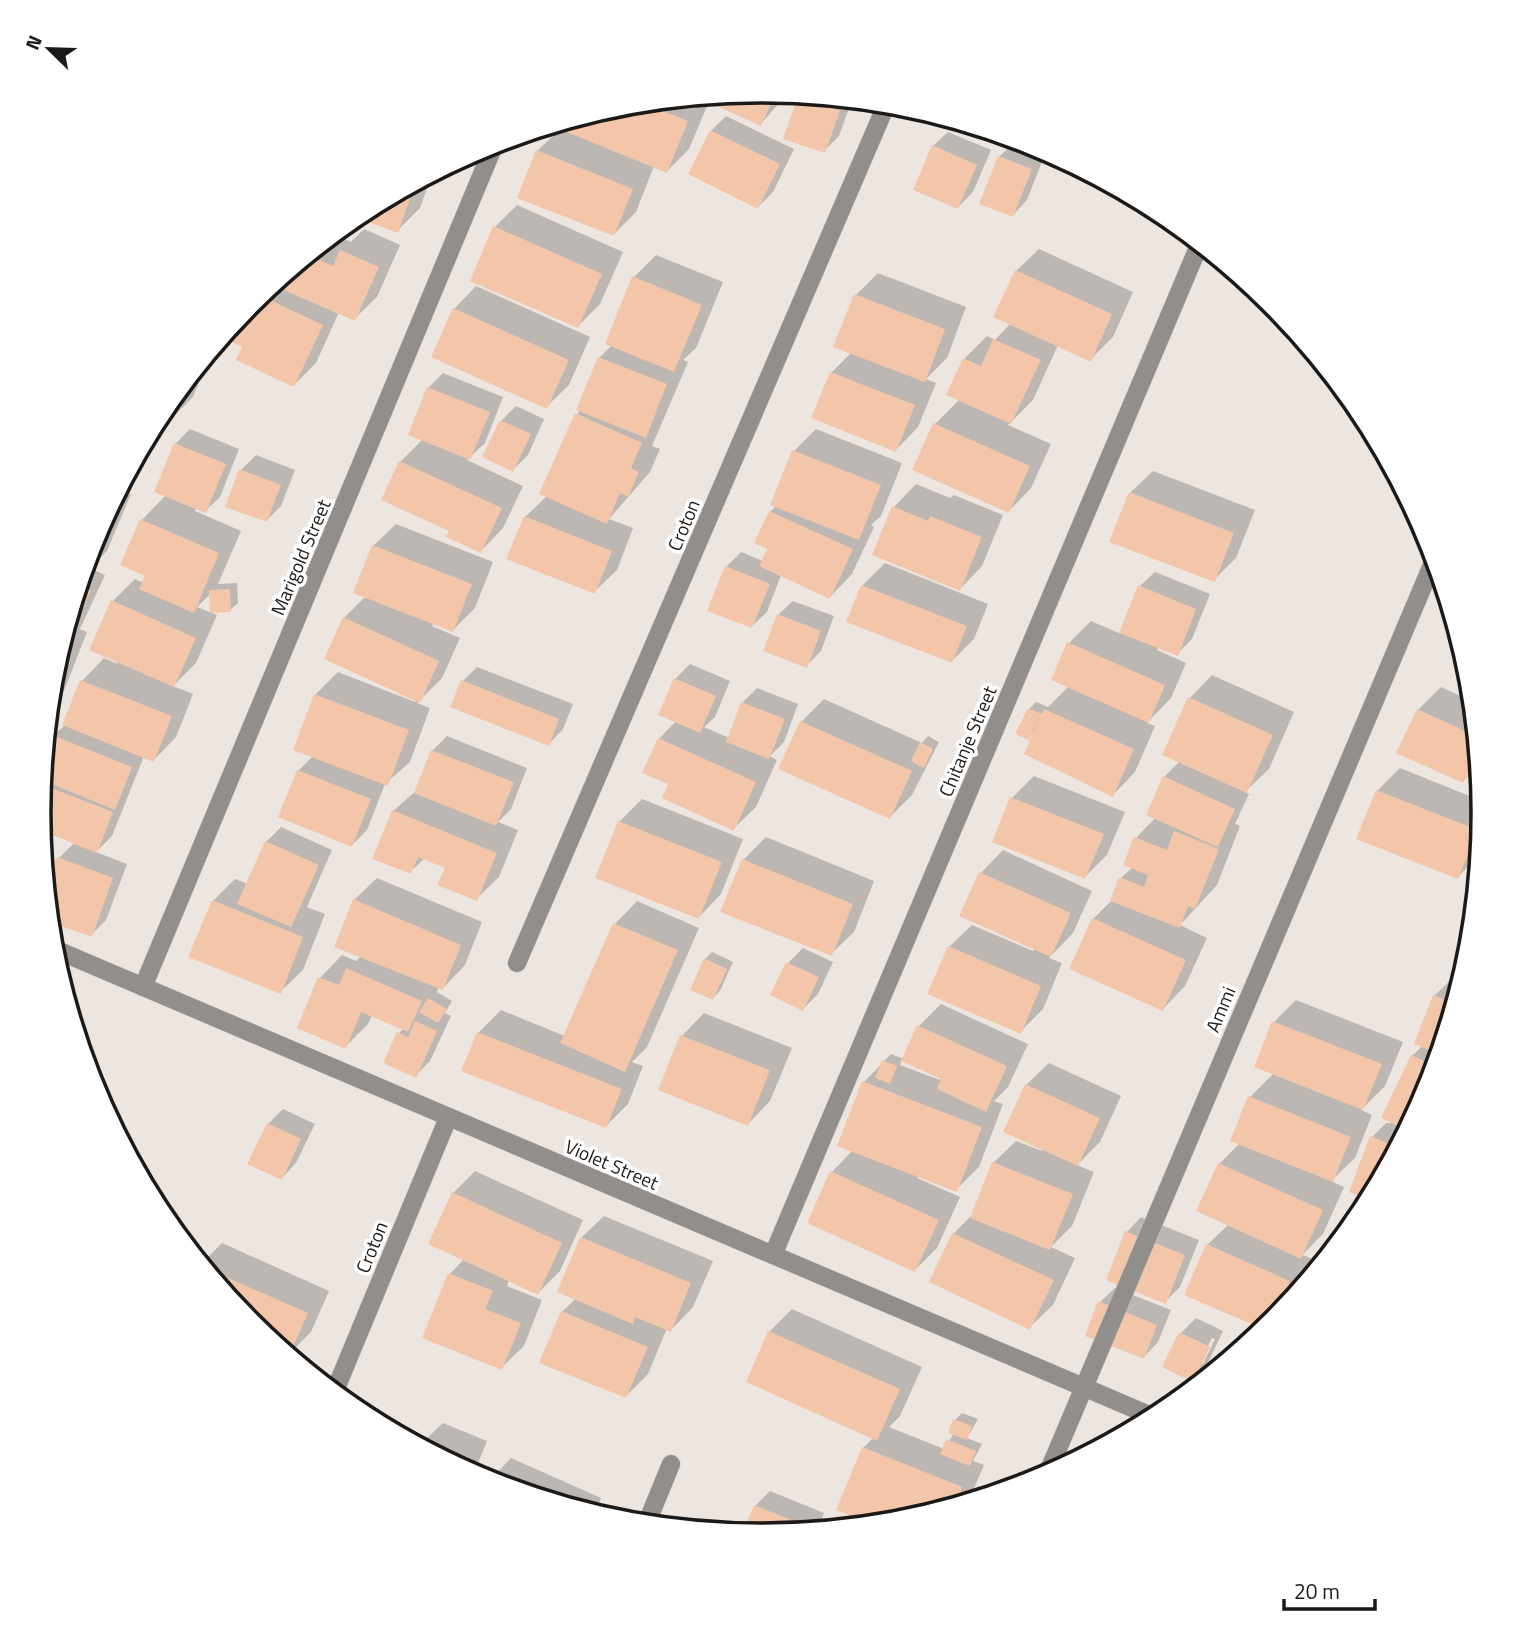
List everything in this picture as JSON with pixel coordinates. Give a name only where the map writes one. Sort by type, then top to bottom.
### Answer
[{"type":"street","name":"Croton","points":[[517,963],[882,114]]},
{"type":"street","name":"Marigold Street","points":[[143,988],[489,157]]},
{"type":"street","name":"Chitanje Street","points":[[772,1255],[1196,252]]},
{"type":"street","name":"Ammi","points":[[1052,1461],[1429,572]]},
{"type":"street","name":"Violet Street","points":[[64,953],[1143,1412]]},
{"type":"street","name":"Croton","points":[[338,1384],[448,1118]]},
{"type":"street","points":[[650,1515],[671,1464]]},
{"type":"building","points":[[771,103],[761,126],[715,105]]},
{"type":"building","points":[[795,104],[828,107],[840,111],[825,153],[783,139]]},
{"type":"building","points":[[661,110],[688,121],[667,173],[567,132],[577,127]]},
{"type":"building","points":[[710,130],[780,164],[758,209],[688,174]]},
{"type":"building","points":[[932,145],[977,165],[958,209],[913,190]]},
{"type":"building","points":[[536,150],[633,189],[614,236],[517,198]]},
{"type":"building","points":[[998,156],[1032,169],[1013,217],[979,204]]},
{"type":"building","points":[[411,195],[398,233],[368,222]]},
{"type":"building","points":[[493,226],[602,274],[578,328],[470,281]]},
{"type":"building","points":[[340,250],[379,267],[355,321],[283,290],[318,259],[333,266]]},
{"type":"building","points":[[1015,270],[1112,314],[1091,362],[993,317]]},
{"type":"building","points":[[632,276],[702,305],[674,372],[605,344]]},
{"type":"building","points":[[854,294],[945,329],[925,382],[833,347]]},
{"type":"building","points":[[271,300],[323,325],[294,387],[236,360],[242,347],[231,341]]},
{"type":"building","points":[[453,308],[569,360],[547,409],[431,357]]},
{"type":"building","points":[[993,339],[1041,360],[1011,424],[946,395],[963,358],[981,366]]},
{"type":"building","points":[[598,357],[667,384],[646,438],[576,410]]},
{"type":"building","points":[[830,372],[915,405],[896,452],[811,418]]},
{"type":"building","points":[[427,387],[490,412],[470,460],[408,435]]},
{"type":"building","points":[[575,413],[642,443],[631,468],[639,472],[628,497],[620,493],[607,524],[539,494]]},
{"type":"building","points":[[500,420],[531,434],[513,472],[482,457]]},
{"type":"building","points":[[933,423],[1030,466],[1009,513],[912,470]]},
{"type":"building","points":[[174,443],[226,464],[206,513],[154,492]]},
{"type":"building","points":[[792,450],[881,485],[859,540],[770,505]]},
{"type":"building","points":[[399,461],[502,508],[481,553],[446,537],[449,531],[381,500]]},
{"type":"building","points":[[239,469],[281,485],[267,522],[225,507]]},
{"type":"building","points":[[1129,492],[1234,533],[1215,582],[1109,542]]},
{"type":"building","points":[[892,506],[928,521],[930,516],[982,537],[960,591],[872,555]]},
{"type":"building","points":[[769,511],[853,549],[830,599],[759,566],[767,549],[754,543]]},
{"type":"building","points":[[524,516],[612,551],[595,594],[506,559]]},
{"type":"building","points":[[140,519],[219,553],[194,613],[139,589],[145,576],[120,565]]},
{"type":"building","points":[[372,545],[472,584],[453,632],[353,593]]},
{"type":"building","points":[[725,566],[770,584],[752,628],[707,611]]},
{"type":"building","points":[[861,585],[967,626],[952,663],[846,622]]},
{"type":"building","points":[[1138,585],[1196,609],[1178,656],[1119,633]]},
{"type":"building","points":[[87,588],[91,590],[79,618]]},
{"type":"building","points":[[230,589],[231,612],[210,613],[209,590]]},
{"type":"building","points":[[111,600],[196,638],[174,687],[89,650]]},
{"type":"building","points":[[777,614],[821,631],[807,668],[763,651]]},
{"type":"building","points":[[343,617],[439,661],[420,703],[324,659]]},
{"type":"building","points":[[1067,642],[1165,685],[1149,723],[1051,680]]},
{"type":"building","points":[[674,678],[716,696],[700,733],[658,715]]},
{"type":"building","points":[[80,680],[172,716],[154,762],[62,725]]},
{"type":"building","points":[[461,680],[559,719],[549,746],[450,707]]},
{"type":"building","points":[[314,694],[409,730],[388,786],[293,750]]},
{"type":"building","points":[[1188,697],[1273,735],[1247,793],[1162,755]]},
{"type":"building","points":[[741,702],[785,719],[769,759],[726,742]]},
{"type":"building","points":[[1028,708],[1042,714],[1044,709],[1134,749],[1113,797],[1024,754],[1040,717],[1029,740],[1015,734]]},
{"type":"building","points":[[1417,709],[1466,731],[1470,777],[1467,776],[1463,783],[1396,753]]},
{"type":"building","points":[[800,721],[912,771],[890,819],[778,769]]},
{"type":"building","points":[[55,736],[132,767],[115,810],[52,784]]},
{"type":"building","points":[[658,738],[756,782],[734,831],[662,798],[668,784],[642,773]]},
{"type":"building","points":[[920,742],[933,749],[924,768],[911,761]]},
{"type":"building","points":[[431,750],[514,782],[496,826],[414,793]]},
{"type":"building","points":[[297,770],[371,799],[352,847],[278,817]]},
{"type":"building","points":[[1163,776],[1235,809],[1218,847],[1146,815]]},
{"type":"building","points":[[52,788],[113,812],[97,853],[51,835]]},
{"type":"building","points":[[1376,790],[1471,827],[1470,849],[1458,879],[1356,839]]},
{"type":"building","points":[[1010,797],[1104,834],[1085,879],[992,842]]},
{"type":"building","points":[[392,810],[497,853],[477,901],[437,885],[445,868],[418,857],[411,874],[372,859]]},
{"type":"building","points":[[618,821],[722,862],[699,919],[595,878]]},
{"type":"building","points":[[1174,831],[1219,849],[1195,909],[1188,906],[1180,928],[1110,901],[1119,877],[1144,887],[1148,875],[1123,865],[1134,837],[1167,850]]},
{"type":"building","points":[[265,841],[319,865],[291,927],[237,904]]},
{"type":"building","points":[[57,857],[113,878],[92,937],[60,926],[53,868]]},
{"type":"building","points":[[742,859],[853,904],[832,956],[720,912]]},
{"type":"building","points":[[979,872],[1071,913],[1051,957],[959,916]]},
{"type":"building","points":[[353,899],[461,945],[443,990],[334,947]]},
{"type":"building","points":[[212,900],[303,937],[281,994],[188,957]]},
{"type":"building","points":[[1092,918],[1186,960],[1163,1011],[1069,969]]},
{"type":"building","points":[[613,923],[678,950],[625,1072],[560,1043]]},
{"type":"building","points":[[948,946],[1041,986],[1021,1034],[927,994]]},
{"type":"building","points":[[704,958],[727,969],[713,1000],[690,990]]},
{"type":"building","points":[[786,962],[819,977],[803,1011],[770,995]]},
{"type":"building","points":[[346,968],[422,1001],[408,1032],[361,1012],[346,1049],[297,1028],[318,977],[339,985]]},
{"type":"building","points":[[1433,995],[1446,1000],[1431,1051],[1414,1044]]},
{"type":"building","points":[[428,998],[447,1009],[438,1023],[419,1012]]},
{"type":"building","points":[[415,1021],[437,1031],[416,1078],[383,1063],[397,1032],[408,1037]]},
{"type":"building","points":[[1272,1021],[1382,1064],[1363,1110],[1254,1067]]},
{"type":"building","points":[[917,1025],[1007,1066],[986,1112],[937,1089],[941,1079],[901,1061]]},
{"type":"building","points":[[477,1032],[622,1089],[606,1128],[461,1071]]},
{"type":"building","points":[[680,1035],[770,1070],[748,1126],[658,1090]]},
{"type":"building","points":[[1411,1055],[1426,1062],[1399,1126],[1381,1118]]},
{"type":"building","points":[[882,1060],[897,1066],[890,1084],[875,1078]]},
{"type":"building","points":[[862,1081],[982,1127],[957,1192],[837,1146]]},
{"type":"building","points":[[1025,1084],[1100,1118],[1078,1166],[1003,1132]]},
{"type":"building","points":[[1248,1096],[1351,1137],[1333,1182],[1230,1141]]},
{"type":"building","points":[[267,1123],[301,1139],[282,1180],[247,1164]]},
{"type":"building","points":[[1370,1136],[1390,1144],[1359,1196],[1349,1192]]},
{"type":"building","points":[[992,1162],[1073,1194],[1050,1250],[970,1218]]},
{"type":"building","points":[[1218,1163],[1323,1210],[1301,1259],[1196,1211]]},
{"type":"building","points":[[830,1171],[939,1220],[915,1272],[807,1223]]},
{"type":"building","points":[[452,1192],[562,1243],[538,1295],[428,1244]]},
{"type":"building","points":[[1125,1231],[1185,1255],[1166,1304],[1106,1280]]},
{"type":"building","points":[[952,1233],[1054,1280],[1030,1330],[929,1282]]},
{"type":"building","points":[[580,1237],[691,1283],[671,1332],[635,1317],[633,1324],[557,1292]]},
{"type":"building","points":[[1206,1244],[1290,1281],[1285,1293],[1253,1325],[1184,1295]]},
{"type":"building","points":[[448,1273],[493,1291],[485,1309],[521,1323],[502,1370],[422,1338]]},
{"type":"building","points":[[221,1275],[308,1313],[293,1347],[259,1316]]},
{"type":"building","points":[[1098,1301],[1157,1325],[1144,1359],[1085,1336]]},
{"type":"building","points":[[561,1311],[648,1347],[626,1398],[539,1363]]},
{"type":"building","points":[[768,1331],[900,1389],[877,1441],[746,1382]]},
{"type":"building","points":[[1179,1332],[1210,1347],[1197,1374],[1189,1380],[1162,1367]]},
{"type":"building","points":[[953,1419],[972,1426],[967,1440],[948,1433]]},
{"type":"building","points":[[946,1439],[976,1451],[970,1466],[940,1454]]},
{"type":"building","points":[[862,1447],[962,1487],[959,1496],[900,1510],[855,1518],[836,1510]]},
{"type":"building","points":[[754,1505],[797,1522],[761,1524],[746,1523]]}]
